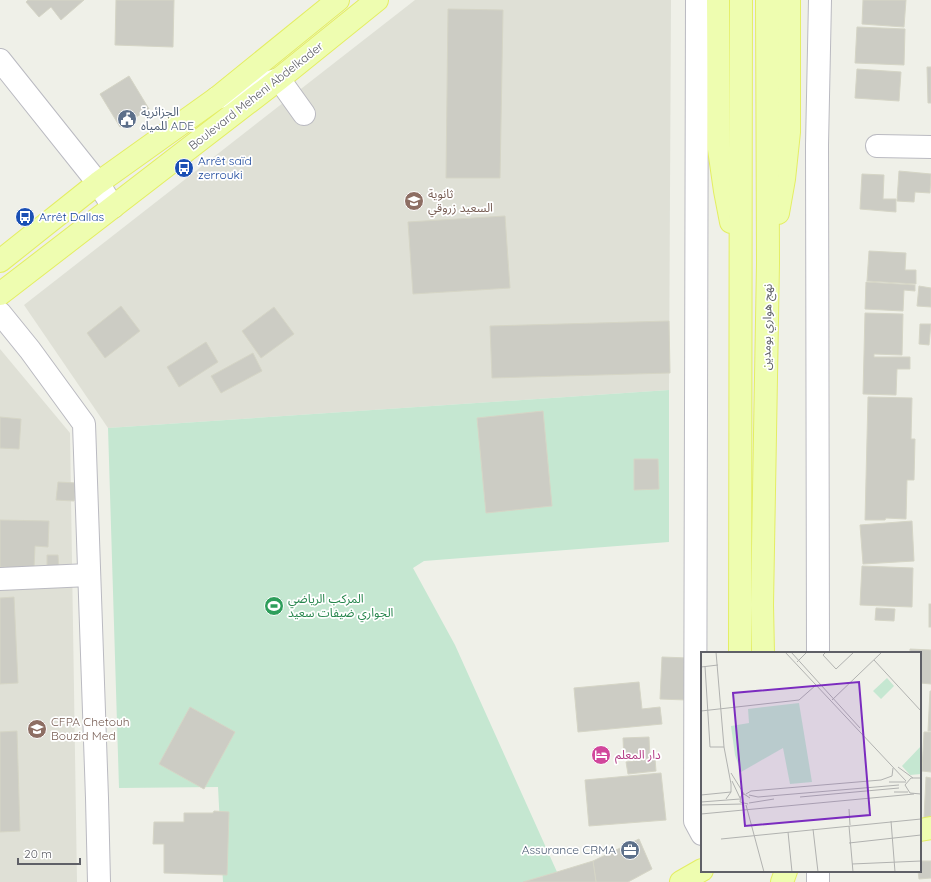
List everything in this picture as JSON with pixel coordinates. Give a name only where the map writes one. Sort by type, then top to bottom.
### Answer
[{"type":"main road","name":"Boulevard Meheni Abdelkader","points":[[0,261],[98,183],[217,98],[338,0]]},
{"type":"main road","name":"Boulevard Meheni Abdelkader","points":[[0,294],[279,79],[377,0]]},
{"type":"main road","points":[[718,0],[719,149],[725,191],[740,263]]},
{"type":"main road","points":[[740,652],[741,0]]},
{"type":"main road","name":"نهج هواري بومدين","points":[[763,652],[762,597],[768,263],[766,0]]},
{"type":"main road","points":[[768,263],[787,156],[789,0]]},
{"type":"main road","points":[[921,830],[931,828]]},
{"type":"main road","points":[[680,882],[701,871]]},
{"type":"main road","points":[[712,872],[716,882]]},
{"type":"main road","points":[[782,882],[786,872]]},
{"type":"street","points":[[697,0],[695,821],[701,832]]},
{"type":"street","points":[[818,652],[817,145],[820,0]]},
{"type":"street","points":[[0,60],[98,183],[113,208]]},
{"type":"street","points":[[217,98],[279,79],[304,114]]},
{"type":"street","points":[[877,146],[931,147]]},
{"type":"street","points":[[0,313],[30,350],[84,424],[99,882]]},
{"type":"street","points":[[0,579],[89,575]]},
{"type":"shaded area","name":"ثانوية السعيد زروقي","points":[[415,0],[671,0],[669,390],[108,428],[24,305]]},
{"type":"shaded area","name":"CFPA Chetouh Bouzid Med","points":[[0,349],[70,433],[77,882],[0,882]]},
{"type":"green space","name":"المركب الرياضي الجواري ضيفات سعيد","points":[[669,390],[669,542],[424,561],[413,568],[455,645],[557,872],[523,882],[223,882],[218,787],[119,788],[108,428]]},
{"type":"building","points":[[28,0],[84,0],[61,20],[51,7],[39,17],[26,2]]},
{"type":"building","points":[[116,0],[174,0],[173,47],[115,45]]},
{"type":"building","points":[[863,0],[906,0],[904,27],[862,24]]},
{"type":"building","points":[[448,9],[503,10],[500,178],[446,178]]},
{"type":"building","points":[[857,27],[905,29],[904,65],[855,63]]},
{"type":"building","points":[[927,67],[931,67],[931,103],[928,103]]},
{"type":"building","points":[[857,69],[901,72],[899,101],[855,98]]},
{"type":"building","points":[[129,76],[149,109],[120,127],[100,94]]},
{"type":"building","points":[[899,171],[931,174],[930,193],[915,192],[914,202],[897,201]]},
{"type":"building","points":[[862,174],[884,175],[883,199],[896,199],[896,212],[860,209]]},
{"type":"building","points":[[505,216],[510,288],[413,294],[408,222]]},
{"type":"building","points":[[869,251],[906,253],[905,270],[916,270],[916,284],[867,281]]},
{"type":"building","points":[[866,282],[915,285],[915,291],[904,290],[903,311],[865,309]]},
{"type":"building","points":[[919,286],[931,288],[931,307],[917,306]]},
{"type":"building","points":[[121,306],[140,331],[105,358],[87,333]]},
{"type":"building","points":[[274,307],[294,334],[261,358],[242,331]]},
{"type":"building","points":[[865,313],[903,314],[902,355],[874,354],[874,357],[910,357],[910,369],[897,369],[896,395],[863,394]]},
{"type":"building","points":[[669,321],[670,373],[492,378],[490,326]]},
{"type":"building","points":[[920,324],[931,324],[929,345],[919,344]]},
{"type":"building","points":[[206,342],[218,362],[179,387],[167,367]]},
{"type":"building","points":[[253,353],[262,371],[221,393],[211,376]]},
{"type":"building","points":[[868,397],[912,398],[911,439],[915,439],[914,480],[907,480],[906,519],[886,518],[885,520],[865,520]]},
{"type":"building","points":[[543,411],[552,506],[486,513],[477,418]]},
{"type":"building","points":[[0,417],[21,419],[19,449],[0,448]]},
{"type":"building","points":[[634,459],[658,459],[659,489],[634,490]]},
{"type":"building","points":[[58,482],[76,483],[74,501],[56,500]]},
{"type":"building","points":[[0,520],[49,521],[48,547],[35,546],[34,568],[0,567]]},
{"type":"building","points":[[912,521],[914,561],[863,564],[860,525]]},
{"type":"building","points":[[47,555],[58,555],[59,570],[47,570]]},
{"type":"building","points":[[862,566],[913,568],[912,607],[860,605]]},
{"type":"building","points":[[14,597],[18,683],[0,684],[0,598]]},
{"type":"building","points":[[929,604],[931,604],[931,627],[929,627]]},
{"type":"building","points":[[876,608],[895,609],[894,621],[875,620]]},
{"type":"building","points":[[910,649],[931,650],[931,684],[921,683],[921,652],[910,652]]},
{"type":"building","points":[[662,657],[688,658],[686,700],[660,699]]},
{"type":"building","points":[[639,682],[642,709],[660,707],[662,724],[578,732],[574,688]]},
{"type":"building","points":[[930,691],[931,731],[928,731]]},
{"type":"building","points":[[190,707],[235,732],[204,789],[159,764]]},
{"type":"building","points":[[17,731],[20,831],[0,832],[0,732]]},
{"type":"building","points":[[924,732],[931,732],[931,772],[922,771]]},
{"type":"building","points":[[649,737],[650,759],[624,760],[623,738]]},
{"type":"building","points":[[655,758],[656,771],[628,774],[626,762]]},
{"type":"building","points":[[661,773],[666,820],[589,826],[585,780]]},
{"type":"building","points":[[926,777],[931,778],[931,818],[924,818]]},
{"type":"building","points":[[214,811],[229,812],[227,875],[164,873],[164,844],[153,844],[154,822],[184,822],[184,813],[213,813]]},
{"type":"building","name":"Assurance CRMA","points":[[639,839],[652,869],[628,882],[596,882],[593,861]]},
{"type":"building","points":[[593,861],[596,882],[523,882],[557,872]]},
{"type":"building","points":[[921,861],[931,861],[931,878],[919,879],[918,872],[921,872]]},
{"type":"place","name":"الجزائرية للمياه ADE","points":[[127,119]]},
{"type":"place","name":"Arrêt saïd zerrouki","points":[[184,168]]},
{"type":"place","name":"ثانوية السعيد زروقي","points":[[414,201]]},
{"type":"place","name":"Arrêt Dallas","points":[[25,217]]},
{"type":"place","name":"المركب الرياضي الجواري ضيفات سعيد","points":[[274,606]]},
{"type":"place","name":"CFPA Chetouh Bouzid Med","points":[[37,729]]},
{"type":"place","name":"دار المعلم","points":[[601,755]]},
{"type":"place","name":"Assurance CRMA","points":[[630,850]]}]
